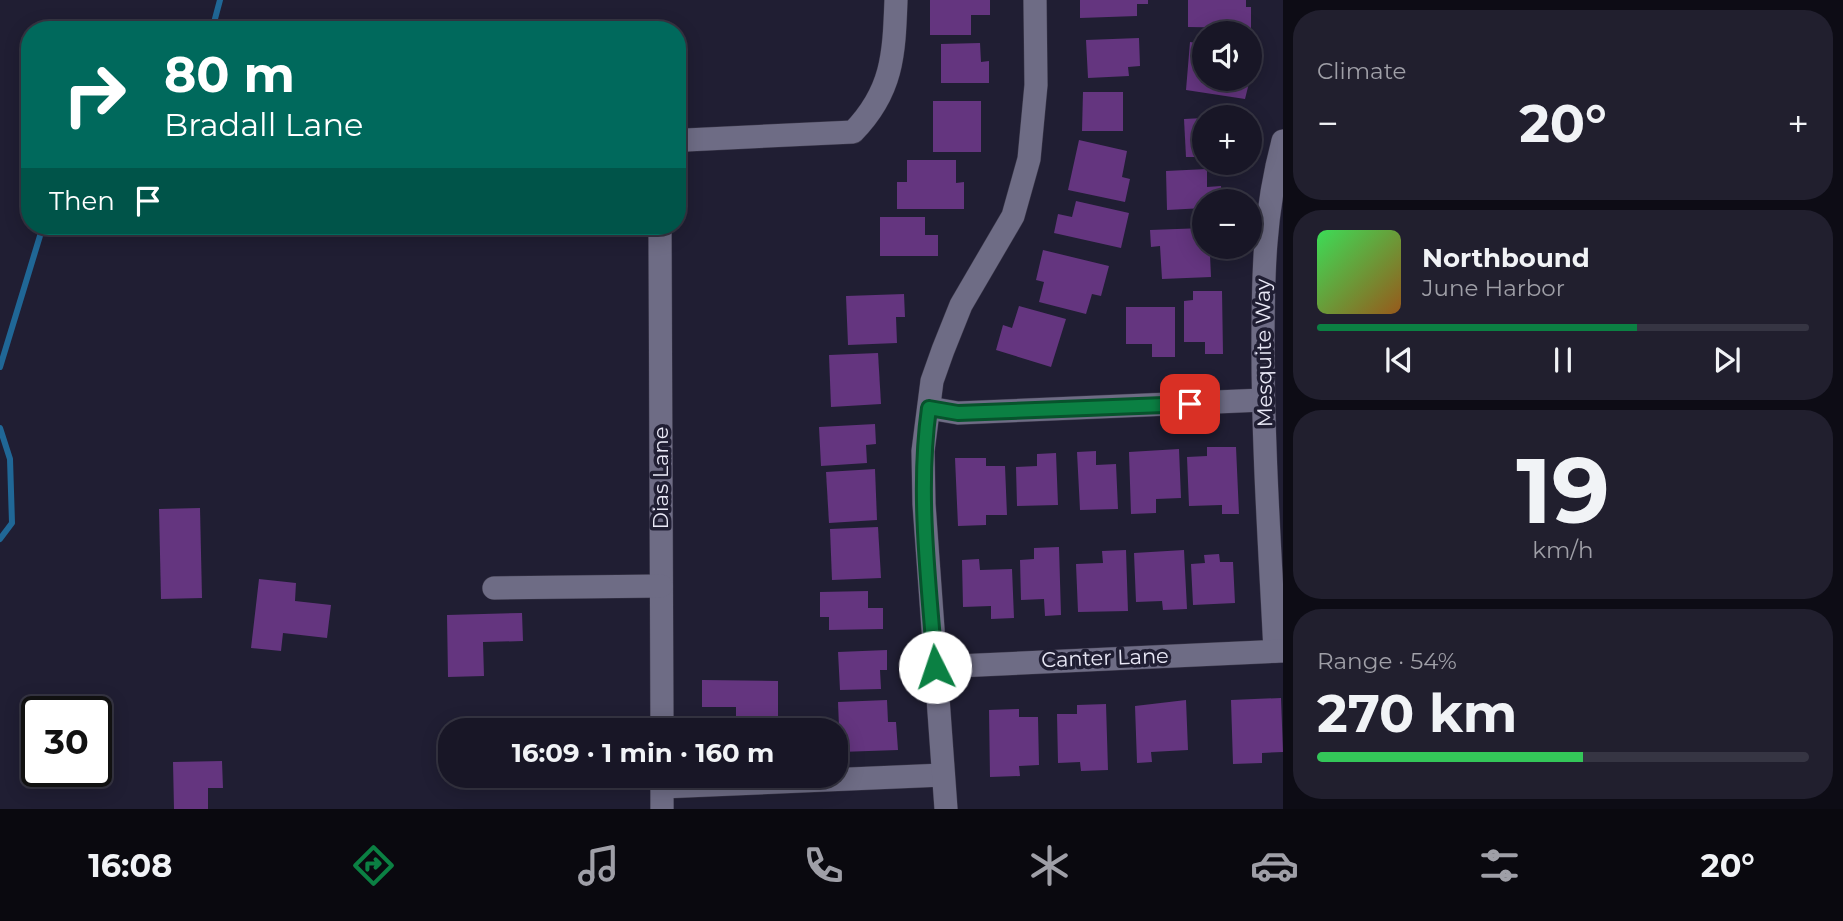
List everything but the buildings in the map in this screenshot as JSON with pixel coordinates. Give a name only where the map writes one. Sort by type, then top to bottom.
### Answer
[{"type":"street","points":[[686,140],[853,132],[874,111],[894,58],[896,0]]},
{"type":"street","points":[[946,809],[923,504],[923,451],[932,381],[947,339],[961,305],[1013,216],[1029,159],[1036,85],[1035,0]]},
{"type":"street","name":"Mesquite Way","points":[[1279,651],[1263,400],[1264,235],[1270,187],[1283,141]]},
{"type":"street","name":"Dias Lane","points":[[660,235],[662,718]]},
{"type":"street","points":[[929,408],[958,413],[1263,400]]},
{"type":"street","points":[[494,588],[661,586]]},
{"type":"street","name":"Canter Lane","points":[[935,667],[1279,651]]},
{"type":"street","points":[[662,790],[943,775]]},
{"type":"waterway","points":[[214,21],[220,0]]},
{"type":"waterway","points":[[0,367],[40,235]]},
{"type":"waterway","points":[[0,428],[10,459],[12,523],[0,539]]},
{"type":"route","points":[[935,667],[923,504],[923,451],[929,408],[958,413],[1190,404]]}]
